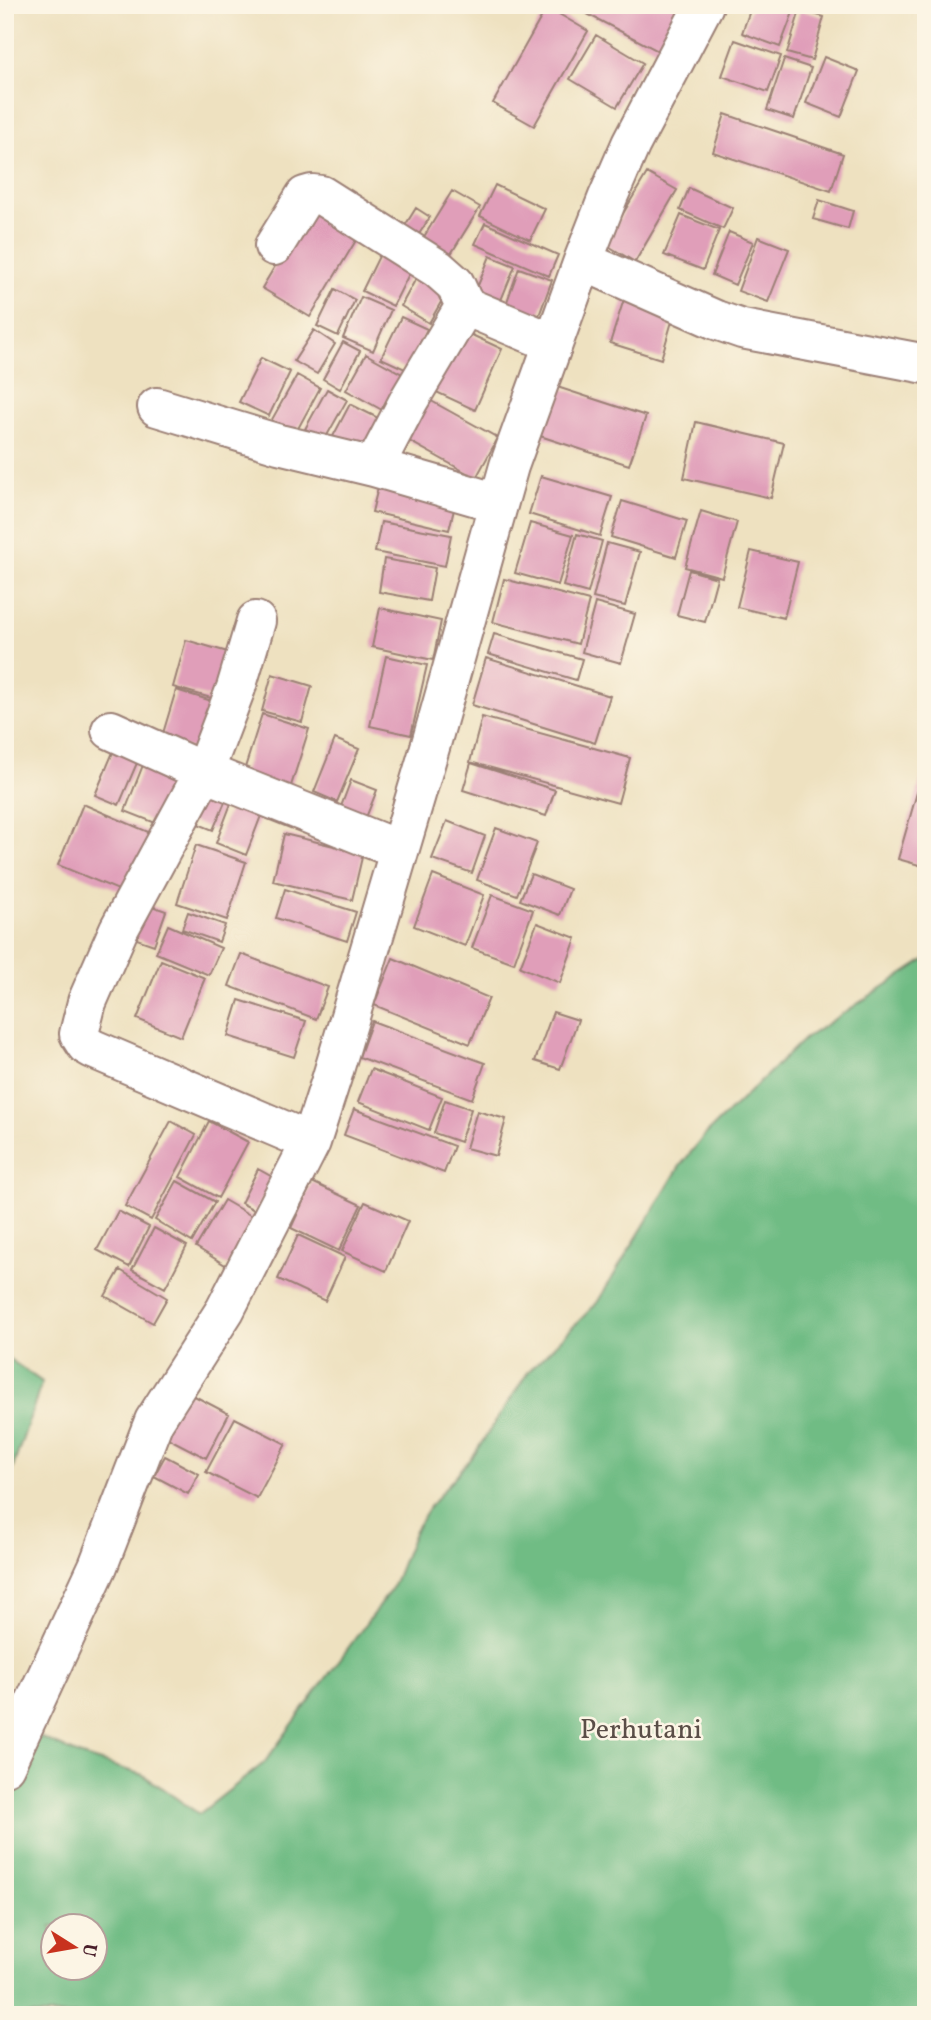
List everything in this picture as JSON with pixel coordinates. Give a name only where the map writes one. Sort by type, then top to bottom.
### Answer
[{"type":"street","points":[[5,1766],[103,1557],[154,1421],[225,1310],[311,1142],[399,850],[498,503],[553,343],[631,144],[704,5]]},
{"type":"street","points":[[274,246],[305,196],[321,195],[438,269],[455,284],[462,295],[464,306],[409,400],[374,467]]},
{"type":"street","points":[[583,261],[742,329],[926,364]]},
{"type":"street","points":[[464,306],[553,343]]},
{"type":"street","points":[[157,407],[279,444],[374,467],[498,503]]},
{"type":"street","points":[[256,621],[236,688],[204,772],[119,929],[87,1002],[79,1034],[86,1045],[93,1049],[311,1142]]},
{"type":"street","points":[[111,730],[204,772],[399,850]]},
{"type":"green space","name":"Perhutani","points":[[926,959],[926,2015],[5,2015],[5,1721],[81,1756],[143,1775],[199,1814],[264,1763],[392,1588],[415,1530],[431,1505],[475,1453],[529,1371],[597,1303],[680,1166],[704,1136],[804,1039]]},
{"type":"green space","points":[[5,1356],[42,1382],[5,1491]]},
{"type":"building","points":[[570,5],[673,5],[684,11],[662,53]]},
{"type":"building","points":[[752,5],[795,7],[780,47],[742,33]]},
{"type":"building","points":[[547,7],[588,31],[534,126],[493,103]]},
{"type":"building","points":[[800,10],[824,17],[812,60],[787,53]]},
{"type":"building","points":[[596,35],[643,63],[617,107],[570,79]]},
{"type":"building","points":[[735,40],[781,56],[768,92],[722,76]]},
{"type":"building","points":[[824,57],[859,71],[841,117],[806,103]]},
{"type":"building","points":[[784,59],[811,68],[794,119],[767,110]]},
{"type":"building","points":[[725,114],[843,154],[831,191],[713,152]]},
{"type":"building","points":[[647,173],[677,190],[635,262],[605,244]]},
{"type":"building","points":[[495,185],[545,209],[530,240],[480,216]]},
{"type":"building","points":[[689,188],[733,208],[723,229],[680,210]]},
{"type":"building","points":[[452,191],[480,207],[449,257],[422,240]]},
{"type":"building","points":[[819,200],[853,211],[848,229],[813,219]]},
{"type":"building","points":[[313,202],[361,232],[310,317],[262,288]]},
{"type":"building","points":[[416,208],[430,217],[412,245],[398,237]]},
{"type":"building","points":[[681,215],[719,230],[703,270],[664,255]]},
{"type":"building","points":[[485,223],[558,255],[549,276],[475,244]]},
{"type":"building","points":[[729,232],[753,242],[735,285],[712,275]]},
{"type":"building","points":[[758,237],[789,249],[768,302],[738,291]]},
{"type":"building","points":[[381,252],[412,268],[393,306],[362,291]]},
{"type":"building","points":[[490,256],[515,266],[497,310],[472,300]]},
{"type":"building","points":[[519,268],[552,280],[537,321],[504,310]]},
{"type":"building","points":[[420,271],[449,288],[429,323],[401,306]]},
{"type":"building","points":[[335,289],[355,300],[338,336],[317,326]]},
{"type":"building","points":[[625,296],[675,311],[661,359],[610,343]]},
{"type":"building","points":[[361,297],[391,310],[373,351],[343,338]]},
{"type":"building","points":[[401,317],[427,329],[407,370],[381,358]]},
{"type":"building","points":[[459,329],[502,349],[475,410],[432,390]]},
{"type":"building","points":[[314,330],[335,344],[317,374],[294,361]]},
{"type":"building","points":[[343,342],[360,351],[340,389],[323,379]]},
{"type":"building","points":[[366,354],[402,374],[382,410],[346,390]]},
{"type":"building","points":[[261,358],[290,372],[269,416],[239,402]]},
{"type":"building","points":[[297,375],[320,388],[294,436],[270,423]]},
{"type":"building","points":[[551,385],[646,416],[629,465],[534,434]]},
{"type":"building","points":[[327,389],[347,400],[325,439],[305,429]]},
{"type":"building","points":[[424,397],[498,438],[476,478],[402,437]]},
{"type":"building","points":[[350,404],[382,420],[362,459],[330,442]]},
{"type":"building","points":[[696,422],[784,443],[771,498],[684,478]]},
{"type":"building","points":[[381,475],[458,493],[449,530],[372,512]]},
{"type":"building","points":[[541,476],[612,497],[600,536],[529,514]]},
{"type":"building","points":[[622,501],[687,521],[676,557],[611,537]]},
{"type":"building","points":[[701,511],[737,522],[722,577],[685,567]]},
{"type":"building","points":[[381,522],[451,535],[445,566],[375,552]]},
{"type":"building","points":[[530,523],[573,535],[558,585],[515,573]]},
{"type":"building","points":[[577,534],[602,541],[588,593],[563,586]]},
{"type":"building","points":[[607,543],[640,552],[625,606],[593,598]]},
{"type":"building","points":[[751,551],[798,562],[784,618],[737,607]]},
{"type":"building","points":[[384,559],[435,568],[429,601],[379,592]]},
{"type":"building","points":[[689,570],[717,578],[705,622],[677,615]]},
{"type":"building","points":[[504,579],[589,601],[578,644],[493,622]]},
{"type":"building","points":[[595,603],[635,614],[621,663],[582,652]]},
{"type":"building","points":[[380,608],[441,621],[433,660],[372,647]]},
{"type":"building","points":[[494,634],[582,659],[576,680],[488,654]]},
{"type":"building","points":[[186,640],[231,653],[218,700],[173,687]]},
{"type":"building","points":[[386,656],[427,665],[411,735],[370,726]]},
{"type":"building","points":[[486,658],[610,696],[595,743],[472,705]]},
{"type":"building","points":[[272,674],[312,686],[302,722],[262,711]]},
{"type":"building","points":[[176,690],[215,702],[201,751],[161,740]]},
{"type":"building","points":[[262,714],[309,729],[290,789],[243,774]]},
{"type":"building","points":[[482,717],[630,758],[618,803],[470,762]]},
{"type":"building","points":[[335,739],[359,749],[337,802],[314,792]]},
{"type":"building","points":[[116,745],[140,756],[119,805],[95,795]]},
{"type":"building","points":[[145,760],[183,775],[163,826],[125,811]]},
{"type":"building","points":[[926,761],[926,867],[898,859]]},
{"type":"building","points":[[471,763],[555,790],[546,816],[463,790]]},
{"type":"building","points":[[351,780],[377,790],[361,830],[336,820]]},
{"type":"building","points":[[203,784],[228,795],[213,830],[188,820]]},
{"type":"building","points":[[232,801],[262,813],[246,855],[216,843]]},
{"type":"building","points":[[83,804],[153,834],[128,894],[58,865]]},
{"type":"building","points":[[447,821],[485,836],[472,873],[432,859]]},
{"type":"building","points":[[496,828],[537,843],[517,895],[477,880]]},
{"type":"building","points":[[284,834],[363,853],[352,900],[273,881]]},
{"type":"building","points":[[196,845],[246,862],[227,920],[177,903]]},
{"type":"building","points":[[531,874],[570,889],[560,915],[520,900]]},
{"type":"building","points":[[433,875],[484,895],[465,946],[414,926]]},
{"type":"building","points":[[285,889],[356,912],[347,941],[276,918]]},
{"type":"building","points":[[492,895],[533,910],[514,963],[472,948]]},
{"type":"building","points":[[143,903],[166,911],[154,945],[131,937]]},
{"type":"building","points":[[188,912],[225,925],[219,942],[182,929]]},
{"type":"building","points":[[537,923],[576,938],[560,983],[520,967]]},
{"type":"building","points":[[168,925],[221,948],[209,975],[156,953]]},
{"type":"building","points":[[241,954],[328,987],[316,1019],[229,986]]},
{"type":"building","points":[[393,958],[489,998],[470,1044],[374,1005]]},
{"type":"building","points":[[161,960],[205,978],[181,1037],[137,1019]]},
{"type":"building","points":[[239,1000],[306,1021],[294,1057],[228,1036]]},
{"type":"building","points":[[553,1012],[578,1020],[560,1069],[535,1061]]},
{"type":"building","points":[[372,1021],[485,1063],[472,1099],[359,1057]]},
{"type":"building","points":[[371,1069],[442,1097],[429,1130],[358,1102]]},
{"type":"building","points":[[445,1100],[471,1109],[460,1142],[434,1133]]},
{"type":"building","points":[[354,1109],[454,1146],[444,1173],[344,1135]]},
{"type":"building","points":[[477,1111],[506,1119],[496,1156],[466,1148]]},
{"type":"building","points":[[171,1121],[196,1135],[151,1220],[125,1206]]},
{"type":"building","points":[[209,1121],[248,1142],[218,1198],[180,1177]]},
{"type":"building","points":[[258,1169],[274,1178],[256,1211],[241,1203]]},
{"type":"building","points":[[177,1181],[215,1202],[192,1242],[155,1220]]},
{"type":"building","points":[[312,1182],[361,1205],[339,1251],[291,1228]]},
{"type":"building","points":[[224,1200],[255,1218],[227,1266],[196,1247]]},
{"type":"building","points":[[365,1202],[408,1221],[386,1271],[342,1251]]},
{"type":"building","points":[[118,1211],[149,1227],[129,1267],[97,1250]]},
{"type":"building","points":[[154,1228],[187,1246],[165,1288],[132,1270]]},
{"type":"building","points":[[298,1235],[345,1257],[325,1301],[278,1279]]},
{"type":"building","points":[[120,1270],[167,1298],[153,1323],[105,1296]]},
{"type":"building","points":[[181,1389],[229,1414],[206,1458],[158,1433]]},
{"type":"building","points":[[235,1418],[286,1444],[257,1498],[206,1472]]},
{"type":"building","points":[[165,1456],[199,1474],[188,1494],[154,1476]]}]
